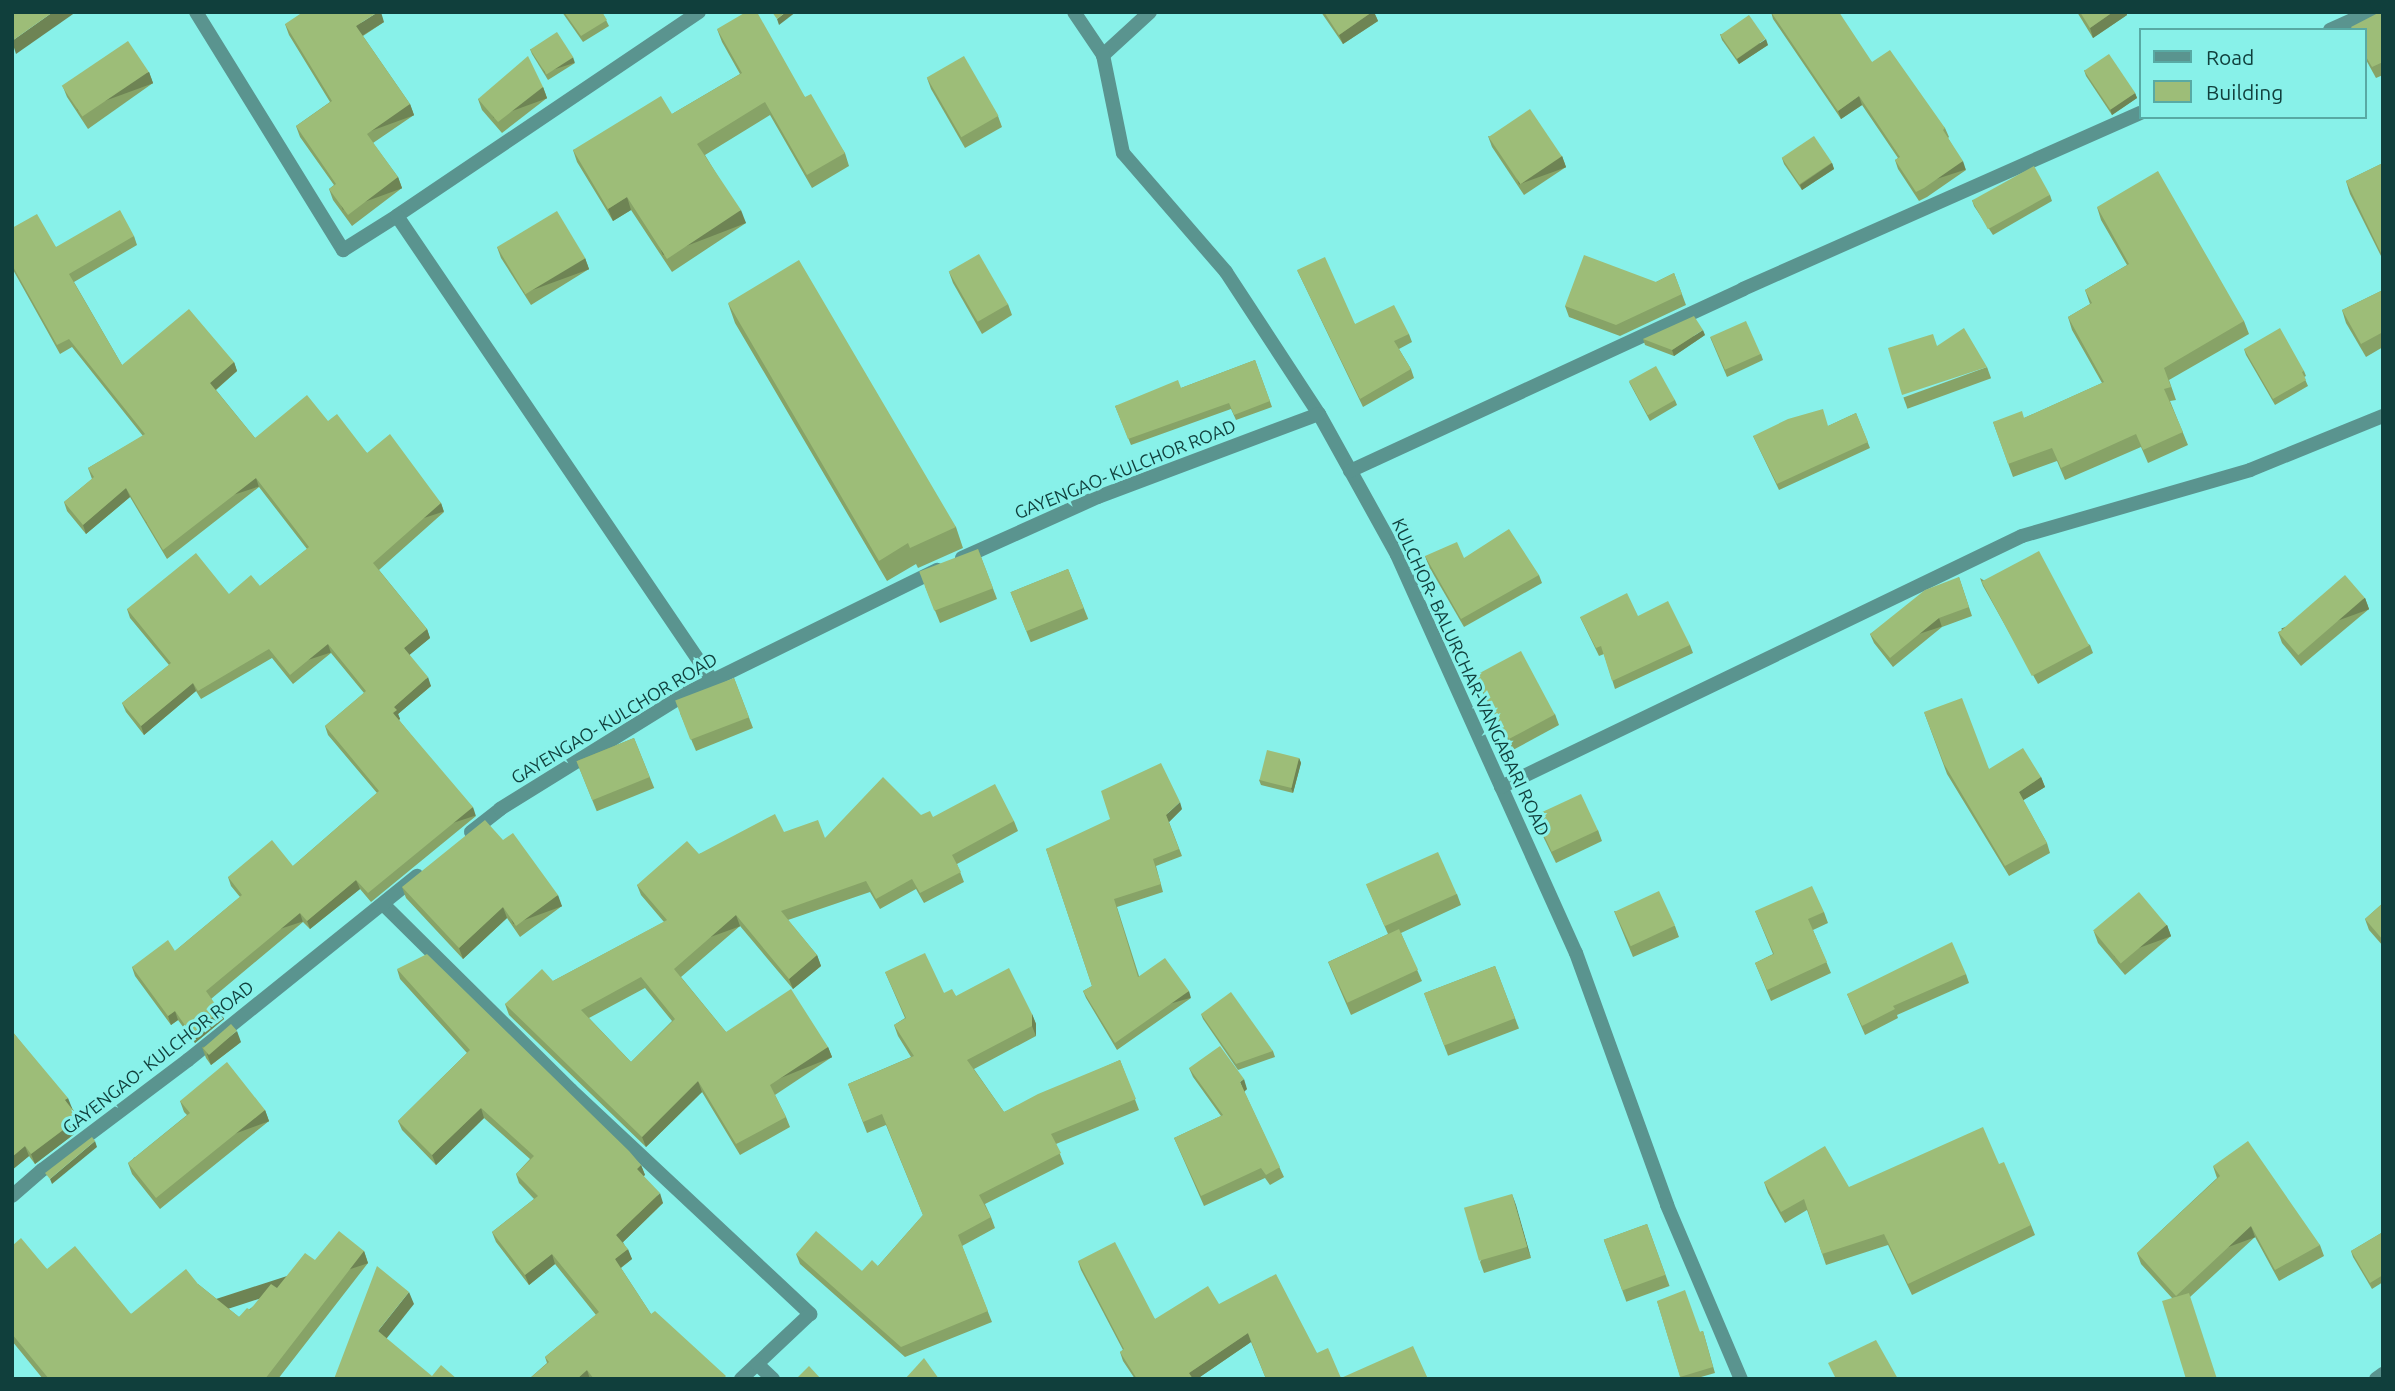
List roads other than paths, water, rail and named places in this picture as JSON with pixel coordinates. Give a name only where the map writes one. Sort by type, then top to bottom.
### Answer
[{"type":"street","points":[[196,12],[343,250],[699,12]]},
{"type":"street","points":[[1074,12],[1103,55],[1150,12]]},
{"type":"street","points":[[2334,28],[2370,12]]},
{"type":"street","name":"KULCHOR- BALURCHAR-VANGABARI ROAD","points":[[1103,55],[1123,153],[1226,272],[1319,414],[1397,555],[1576,953],[1667,1206],[1741,1379]]},
{"type":"street","points":[[1350,471],[1743,289],[2140,113]]},
{"type":"street","points":[[397,216],[712,680]]},
{"type":"street","name":"GAYENGAO- KULCHOR ROAD","points":[[457,843],[500,808],[712,680],[915,580],[1098,497],[1319,414]]},
{"type":"street","points":[[1501,787],[2022,536],[2250,470],[2383,415]]},
{"type":"street","name":"GAYENGAO- KULCHOR ROAD","points":[[12,1196],[42,1170],[188,1060],[426,869]]},
{"type":"street","points":[[383,904],[571,1090],[810,1314],[741,1379]]},
{"type":"street","points":[[757,1364],[773,1379]]},
{"type":"street","points":[[2376,1379],[2383,1374]]}]
